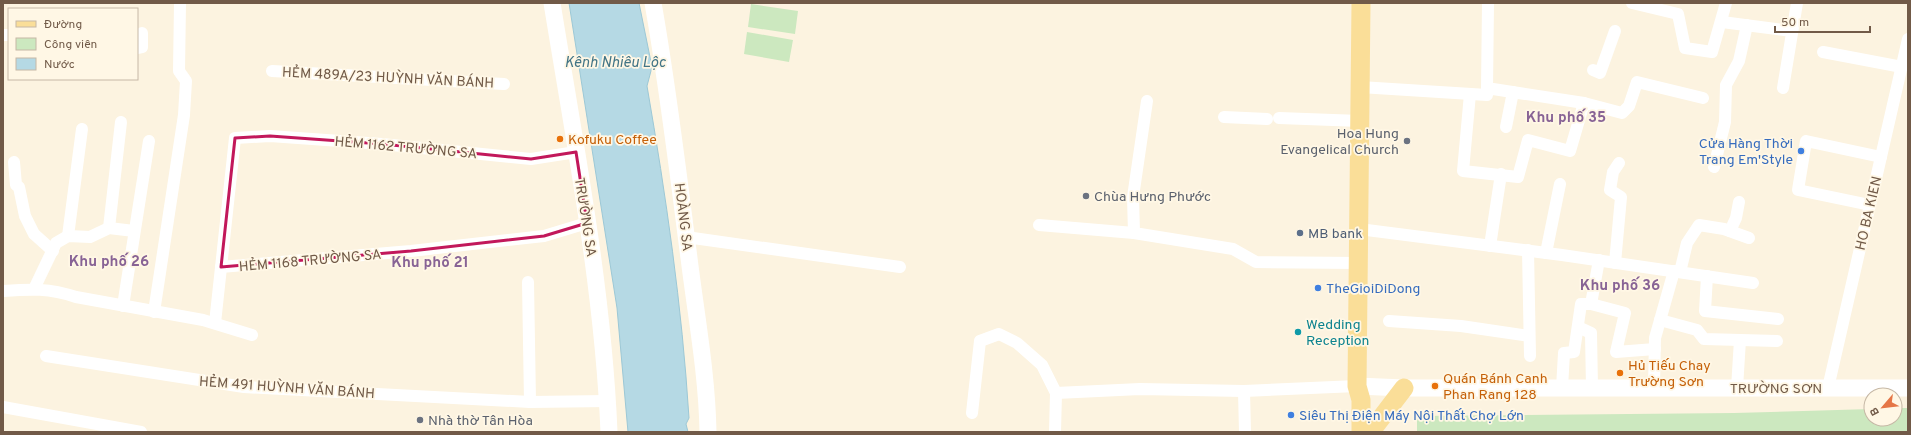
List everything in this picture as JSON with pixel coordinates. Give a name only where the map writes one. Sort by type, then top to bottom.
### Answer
[{"type":"main road","points":[[1361,3],[1357,386],[1361,400],[1361,432]]},
{"type":"main road","points":[[1349,432],[1350,397],[1357,386]]},
{"type":"main road","points":[[1372,432],[1374,426],[1404,388]]},
{"type":"street","points":[[154,312],[184,115],[186,81],[179,71],[180,3]]},
{"type":"street","name":"TRƯỜNG SA","points":[[552,3],[588,223],[600,311],[608,401],[609,432]]},
{"type":"street","name":"HOÀNG SA","points":[[653,3],[664,63],[706,386],[708,432]]},
{"type":"street","points":[[1360,87],[1487,95],[1488,3]]},
{"type":"street","points":[[1630,3],[1678,14],[1685,48],[1712,52],[1722,22],[1726,3]]},
{"type":"street","points":[[1783,88],[1797,3]]},
{"type":"street","points":[[1722,22],[1792,31]]},
{"type":"street","points":[[1714,167],[1725,122],[1726,85],[1739,61],[1747,25]]},
{"type":"street","points":[[1593,70],[1600,73],[1615,32]]},
{"type":"street","points":[[138,48],[142,47],[142,33]]},
{"type":"street","name":"HO BA KIEN","points":[[1828,388],[1908,39]]},
{"type":"street","points":[[1823,52],[1902,67]]},
{"type":"street","name":"HẺM 489A/23 HUỲNH VĂN BÁNH","points":[[272,71],[504,84]]},
{"type":"street","points":[[1487,89],[1584,103],[1622,113],[1629,106],[1638,82],[1703,98]]},
{"type":"street","points":[[1506,127],[1513,92]]},
{"type":"street","points":[[1470,94],[1463,171],[1518,177],[1528,140],[1570,151],[1584,103]]},
{"type":"street","points":[[1134,233],[1133,197],[1147,101]]},
{"type":"street","points":[[1224,117],[1360,121]]},
{"type":"street","points":[[109,228],[121,122]]},
{"type":"street","points":[[68,236],[82,128]]},
{"type":"street","name":"HẺM 1162 TRƯỜNG SA","points":[[221,267],[235,138],[270,136],[382,144],[531,159],[576,152]]},
{"type":"street","points":[[1870,205],[1798,190],[1806,141],[1881,157]]},
{"type":"street","points":[[123,306],[149,142]]},
{"type":"street","points":[[14,162],[16,185],[19,187],[25,216],[34,234],[53,251]]},
{"type":"street","points":[[1615,262],[1621,197],[1610,190],[1613,172],[1618,163]]},
{"type":"street","points":[[1490,246],[1501,174]]},
{"type":"street","points":[[1546,253],[1560,184]]},
{"type":"street","points":[[1730,231],[1736,218],[1739,202]]},
{"type":"street","name":"HẺM 1168 TRƯỜNG SA","points":[[221,267],[411,251],[544,236],[588,223]]},
{"type":"street","points":[[1039,225],[1134,233],[1233,249],[1256,262],[1359,263]]},
{"type":"street","points":[[1654,388],[1655,338],[1687,243],[1699,226],[1730,231],[1748,238]]},
{"type":"street","points":[[34,289],[56,243],[68,236],[90,237],[109,228],[134,231]]},
{"type":"street","points":[[1359,229],[1528,250],[1753,283]]},
{"type":"street","points":[[686,237],[900,267]]},
{"type":"street","points":[[1528,250],[1530,356]]},
{"type":"street","points":[[1591,304],[1599,260]]},
{"type":"street","points":[[215,323],[221,267]]},
{"type":"street","points":[[1707,276],[1705,311],[1778,319]]},
{"type":"street","points":[[528,282],[530,402]]},
{"type":"street","points":[[3,291],[34,289],[58,291],[76,297],[215,323],[252,335]]},
{"type":"street","points":[[1562,388],[1564,354],[1574,352],[1581,304],[1591,304],[1625,313],[1616,352],[1655,349]]},
{"type":"street","points":[[1660,320],[1697,330],[1704,339],[1777,341]]},
{"type":"street","points":[[1389,321],[1461,326],[1529,336]]},
{"type":"street","points":[[1578,327],[1590,333],[1592,388]]},
{"type":"street","points":[[972,413],[980,341],[999,334],[1017,343],[1042,366],[1056,393],[1055,432]]},
{"type":"street","points":[[1737,388],[1740,340]]},
{"type":"street","name":"HẺM 491 HUỲNH VĂN BÁNH","points":[[46,356],[244,387],[530,402],[608,401]]},
{"type":"street","points":[[1056,393],[1140,389],[1244,391],[1357,386]]},
{"type":"street","name":"TRƯỜNG SƠN","points":[[1357,386],[1404,388],[1908,388]]},
{"type":"street","points":[[1244,391],[1245,432]]},
{"type":"street","points":[[3,407],[141,432]]},
{"type":"highlighted area","points":[[270,136],[382,144],[531,159],[576,152],[587,223],[544,236],[411,251],[221,267],[235,138]]},
{"type":"green space","points":[[751,4],[798,11],[795,34],[748,27]]},
{"type":"green space","points":[[747,32],[793,40],[789,62],[744,54]]},
{"type":"green space","points":[[1903,408],[1908,408],[1908,432],[1417,432],[1417,416],[1734,413],[1863,409],[1863,427],[1903,427]]},
{"type":"water","name":"Kênh Nhiêu Lộc","points":[[569,3],[639,3],[652,67],[647,86],[661,169],[678,293],[686,376],[689,418],[686,424],[688,432],[628,432],[617,308]]},
{"type":"place","name":"Kofuku Coffee","points":[[560,139]]},
{"type":"place","name":"Hoa Hung Evangelical Church","points":[[1407,141]]},
{"type":"place","name":"Cửa Hàng Thời Trang Em'Style","points":[[1801,151]]},
{"type":"place","name":"Chùa Hưng Phước","points":[[1086,196]]},
{"type":"place","name":"MB bank","points":[[1300,233]]},
{"type":"place","name":"TheGioiDiDong","points":[[1318,288]]},
{"type":"place","name":"Wedding Reception","points":[[1298,332]]},
{"type":"place","name":"Hủ Tiếu Chay Trường Sơn","points":[[1620,373]]},
{"type":"place","name":"Quán Bánh Canh Phan Rang 128","points":[[1435,386]]},
{"type":"place","name":"Siêu Thị Điện Máy Nội Thất Chợ Lớn","points":[[1291,415]]},
{"type":"place","name":"Nhà thờ Tân Hòa","points":[[420,420]]},
{"type":"district","name":"Khu phố 35","points":[[1566,117]]},
{"type":"district","name":"Khu phố 26","points":[[109,261]]},
{"type":"district","name":"Khu phố 21","points":[[430,262]]},
{"type":"district","name":"Khu phố 36","points":[[1620,285]]}]
